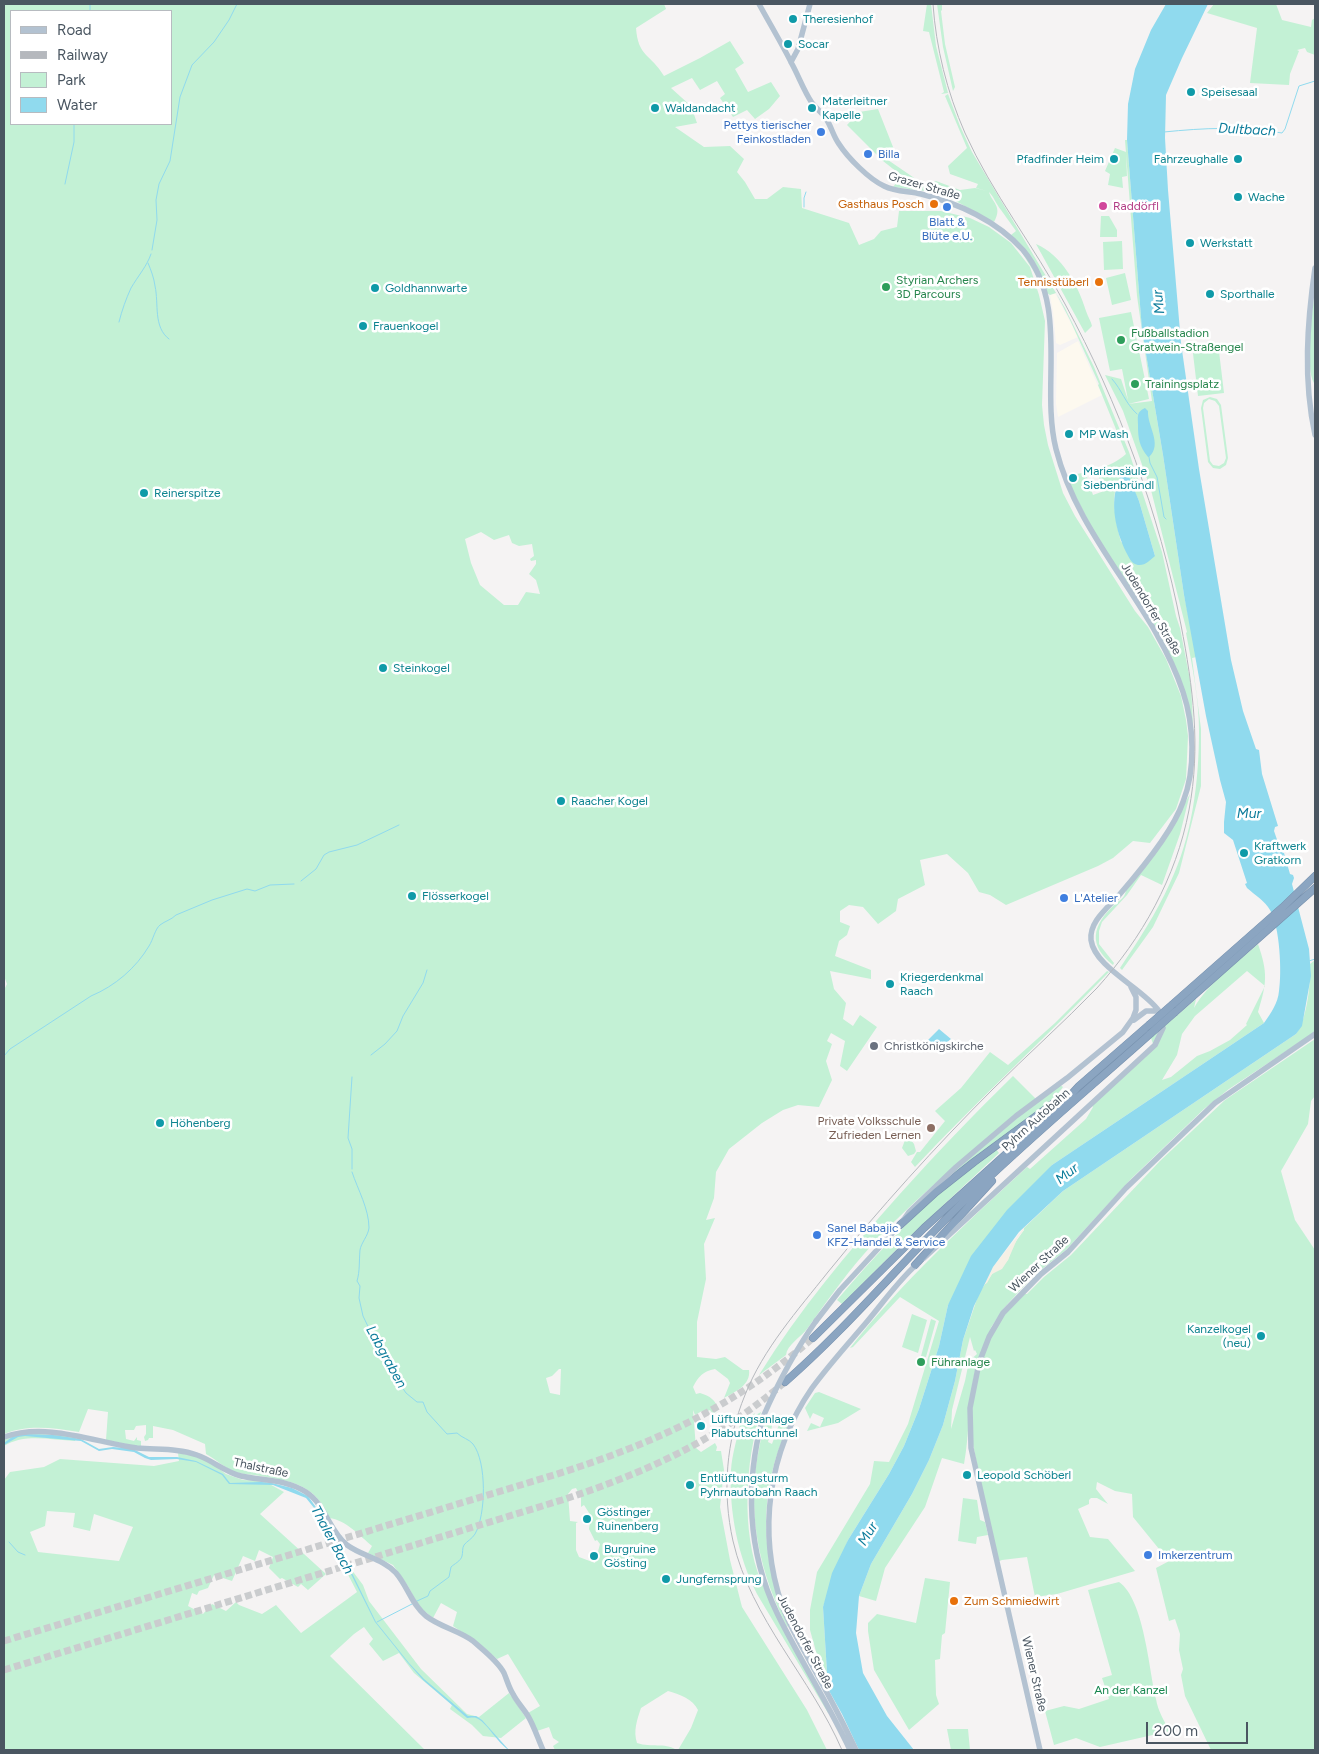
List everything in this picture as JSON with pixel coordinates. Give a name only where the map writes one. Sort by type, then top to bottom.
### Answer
[{"type":"highway","name":"Pyhrn Autobahn","points":[[812,1338],[924,1228],[1079,1086],[1239,946],[1315,876]]},
{"type":"highway","name":"Pyhrn Autobahn","points":[[785,1382],[820,1350],[959,1206],[1030,1140],[1315,888]]},
{"type":"highway","points":[[900,1225],[936,1192],[974,1162],[1079,1086]]},
{"type":"highway","points":[[915,1265],[1030,1140]]},
{"type":"main road","name":"Grazer Straße","points":[[759,4],[791,62],[806,94],[826,118],[839,144],[848,156],[884,186],[953,203],[972,212],[1010,237],[1034,266],[1048,305],[1051,417],[1056,446],[1065,478]]},
{"type":"main road","points":[[791,62],[798,49],[810,4]]},
{"type":"main road","points":[[1315,268],[1309,310],[1308,352],[1315,435]]},
{"type":"main road","name":"Judendorfer Straße","points":[[850,1750],[836,1718],[776,1612],[755,1550],[750,1503],[756,1442],[778,1382],[816,1321],[840,1290],[900,1225],[908,1212],[956,1167],[1016,1116],[1107,1046],[1143,1013],[1150,1010],[1159,1011],[1147,998],[1099,957],[1092,942],[1093,929],[1097,920],[1144,865],[1170,829],[1178,814],[1188,786],[1191,758],[1191,736],[1185,698],[1170,659],[1145,614],[1083,516],[1065,478]]},
{"type":"main road","points":[[1128,983],[1135,993],[1137,1006],[1128,1026]]},
{"type":"main road","name":"Judendorfer Straße","points":[[856,1750],[840,1715],[793,1630],[782,1604],[773,1571],[768,1539],[769,1504],[772,1482],[781,1447],[812,1389],[846,1345],[915,1265],[930,1254],[960,1224],[1155,1045],[1163,1028]]},
{"type":"main road","name":"Wiener Straße","points":[[1040,1750],[971,1448],[970,1408],[980,1357],[1003,1312],[1041,1274],[1068,1252],[1142,1172],[1215,1103],[1315,1034]]},
{"type":"main road","name":"Thalstraße","points":[[4,1437],[16,1432],[53,1432],[139,1448],[187,1452],[198,1455],[240,1476],[288,1483],[306,1492],[318,1503],[331,1526],[347,1545],[388,1566],[402,1581],[419,1610],[435,1622],[460,1633],[472,1641],[498,1665],[506,1678],[511,1692],[532,1723],[542,1750]]},
{"type":"shaded area","points":[[1055,293],[1078,337],[1060,345],[1056,343],[1050,295]]},
{"type":"shaded area","points":[[1078,341],[1102,395],[1058,417],[1056,404],[1057,353]]},
{"type":"green space","points":[[4,4],[664,4],[666,9],[636,28],[639,45],[664,76],[730,41],[744,63],[735,69],[748,92],[771,82],[780,96],[769,109],[755,119],[747,110],[733,117],[720,98],[725,94],[717,81],[700,90],[692,78],[671,88],[691,106],[697,123],[675,127],[704,147],[730,146],[744,159],[737,172],[755,199],[767,199],[783,187],[801,189],[802,208],[849,223],[859,245],[874,239],[881,231],[897,227],[899,211],[941,211],[970,218],[989,227],[1011,243],[1030,267],[1045,321],[1042,405],[1048,445],[1063,493],[1075,516],[1135,611],[1148,627],[1166,659],[1181,696],[1186,720],[1188,736],[1186,779],[1176,809],[1150,843],[1133,841],[1113,858],[1098,866],[1006,905],[990,895],[979,892],[968,873],[947,854],[920,860],[925,885],[898,899],[896,911],[878,924],[863,907],[849,905],[840,911],[840,922],[850,926],[847,935],[839,941],[835,956],[871,970],[871,979],[830,971],[834,989],[846,1003],[843,1019],[853,1026],[860,1015],[877,1027],[847,1071],[840,1066],[845,1041],[831,1033],[827,1041],[832,1044],[826,1061],[832,1080],[819,1107],[798,1105],[783,1110],[762,1123],[729,1149],[716,1172],[714,1198],[706,1220],[715,1218],[704,1244],[706,1279],[697,1322],[697,1357],[716,1359],[725,1357],[743,1370],[749,1370],[749,1375],[745,1384],[724,1398],[730,1383],[728,1379],[715,1369],[704,1373],[697,1380],[693,1387],[696,1394],[700,1393],[710,1397],[718,1410],[713,1414],[710,1410],[703,1413],[702,1411],[695,1415],[693,1410],[696,1448],[701,1452],[715,1443],[716,1451],[721,1451],[724,1470],[720,1507],[730,1560],[742,1607],[807,1710],[827,1750],[678,1750],[691,1728],[698,1710],[689,1700],[668,1691],[641,1708],[635,1734],[637,1743],[667,1746],[677,1750],[555,1750],[553,1746],[559,1742],[553,1738],[549,1727],[537,1731],[528,1713],[540,1706],[508,1654],[497,1659],[481,1645],[453,1626],[457,1612],[441,1603],[433,1618],[423,1610],[393,1565],[368,1553],[372,1546],[347,1525],[329,1518],[323,1506],[308,1490],[299,1485],[278,1479],[235,1472],[206,1454],[205,1444],[173,1430],[153,1426],[153,1438],[145,1441],[146,1425],[136,1426],[134,1430],[125,1430],[126,1439],[134,1441],[137,1437],[137,1440],[141,1441],[141,1447],[106,1440],[108,1412],[88,1409],[79,1432],[51,1428],[32,1428],[4,1434],[4,990],[7,984],[4,976]],"holes":[[[481,532],[494,540],[509,535],[512,543],[519,546],[532,544],[534,556],[530,559],[531,561],[536,560],[536,564],[529,574],[536,580],[540,594],[526,592],[518,605],[504,605],[480,585],[471,563],[465,539]],[[561,1369],[560,1395],[550,1393],[546,1378],[552,1376]],[[576,1488],[581,1498],[581,1507],[584,1505],[591,1516],[589,1529],[595,1541],[597,1540],[600,1544],[595,1563],[579,1557],[576,1550],[576,1523],[578,1522],[570,1521],[568,1494],[572,1489]]]},
{"type":"green space","points":[[927,4],[931,4],[936,46],[948,93],[941,94],[944,92],[929,32],[923,31]]},
{"type":"green space","points":[[937,4],[942,4],[941,11],[945,44],[955,87],[953,91],[943,47]]},
{"type":"green space","points":[[1214,4],[1276,4],[1282,20],[1311,27],[1312,20],[1315,18],[1315,55],[1307,52],[1305,48],[1297,50],[1299,51],[1290,74],[1289,85],[1250,83],[1257,28],[1207,13]]},
{"type":"green space","points":[[948,94],[972,152],[1065,308],[1094,367],[1129,452],[1162,552],[1180,628],[1191,685],[1194,744],[1176,668],[1104,551],[1065,476],[1105,466],[1126,454],[1099,384],[1056,293],[1050,295],[1047,293],[1011,235],[1016,231],[989,192],[997,208],[994,222],[942,195],[933,192],[893,187],[902,176],[883,161],[847,125],[859,112],[878,109],[895,152],[888,160],[926,186],[936,181],[960,190],[975,188],[987,191],[976,188],[978,184],[950,174],[948,166],[967,148],[945,96]],"holes":[[[1096,470],[1104,491],[1093,495],[1086,474]],[[1126,473],[1139,501],[1155,556],[1121,542],[1114,504],[1118,482]]]},
{"type":"green space","points":[[1125,140],[1127,140],[1142,330],[1184,595],[1197,657],[1192,658],[1201,729],[1201,786],[1179,873],[1153,927],[1122,970],[1120,968],[1165,894],[1184,847],[1196,789],[1199,731],[1187,632],[1151,490],[1123,411],[1105,375],[1121,379],[1128,400],[1122,369],[1110,371],[1099,318],[1131,312],[1149,399],[1128,404],[1152,401],[1137,296]]},
{"type":"green space","points":[[1115,148],[1126,152],[1127,176],[1122,177],[1123,188],[1108,185],[1110,174],[1105,171]]},
{"type":"green space","points":[[1101,216],[1109,216],[1117,230],[1117,237],[1100,237]]},
{"type":"green space","points":[[1122,241],[1123,269],[1104,270],[1103,242]]},
{"type":"green space","points":[[1036,244],[1054,255],[1074,281],[1092,326],[1085,333]]},
{"type":"green space","points":[[1125,273],[1131,300],[1112,305],[1106,278]]},
{"type":"green space","points":[[1315,292],[1314,383],[1311,376],[1310,352]]},
{"type":"green space","points":[[1218,343],[1224,393],[1198,396],[1192,345]]},
{"type":"green space","points":[[1210,397],[1217,399],[1221,405],[1228,458],[1226,465],[1220,469],[1213,468],[1208,462],[1201,408],[1203,400]],"holes":[[[1209,399],[1215,401],[1219,406],[1226,458],[1224,463],[1219,466],[1213,465],[1210,461],[1203,408],[1204,403]]]},
{"type":"green space","points":[[1190,794],[1180,834],[1162,885],[1141,875],[1127,895],[1102,922],[1099,931],[1099,944],[1114,963],[1113,965],[1100,950],[1097,943],[1097,928],[1101,920],[1123,897],[1126,890],[1158,849]]},
{"type":"green space","points":[[1258,944],[1265,971],[1265,986],[1247,971],[1195,1016],[1182,1034],[1177,1055],[1162,1080],[1171,1077],[1197,1056],[1230,1040],[1247,1025],[1264,988],[1258,1012],[1264,1023],[1052,1165],[948,1305],[939,1346],[919,1409],[904,1446],[848,1540],[823,1607],[828,1689],[815,1664],[814,1658],[817,1655],[810,1630],[810,1610],[817,1572],[870,1484],[874,1461],[889,1462],[908,1424],[939,1321],[900,1297],[850,1348],[891,1300],[957,1232],[1027,1167],[1030,1169],[1086,1119],[1093,1107],[1090,1102],[1153,1044],[1151,1038],[1196,999],[1194,1008],[1207,990],[1223,974]]},
{"type":"green space","points":[[1315,960],[1315,1032],[1229,1089],[1204,1109],[1132,1178],[1066,1250],[1026,1284],[1004,1308],[990,1329],[1025,1294],[1071,1255],[1160,1161],[1225,1100],[1315,1039],[1315,1096],[1311,1101],[1308,1124],[1281,1171],[1295,1220],[1315,1250],[1315,1750],[1211,1750],[1185,1696],[1181,1675],[1183,1669],[1179,1650],[1180,1634],[1175,1619],[1169,1621],[1156,1568],[1173,1559],[1159,1549],[1133,1517],[1132,1494],[1115,1491],[1097,1482],[1096,1489],[1108,1504],[1097,1498],[1091,1498],[1089,1504],[1078,1509],[1090,1537],[1108,1539],[1135,1571],[1057,1594],[1035,1597],[1027,1557],[997,1562],[970,1430],[976,1367],[964,1464],[942,1458],[925,1507],[885,1568],[876,1601],[859,1596],[871,1564],[912,1494],[929,1460],[943,1425],[955,1381],[963,1340],[979,1293],[992,1274],[1008,1260],[1012,1247],[1024,1228],[1063,1191],[1296,1034],[1303,1019],[1308,1000],[1310,964]],"holes":[[[970,1337],[974,1351],[977,1354],[969,1361],[951,1429],[952,1410]]]},
{"type":"green space","points":[[1107,971],[1109,972],[915,1167],[911,1162],[917,1152],[920,1152],[945,1121],[935,1111],[961,1088],[990,1052],[1008,1065],[1055,1023]]},
{"type":"green space","points":[[1013,1076],[1036,1099],[947,1173],[904,1212],[856,1263],[807,1329],[792,1344],[786,1355],[759,1375],[807,1305],[861,1238],[941,1150]]},
{"type":"green space","points":[[1060,1085],[1063,1087],[1050,1104],[948,1180],[947,1178],[1010,1123]]},
{"type":"green space","points":[[907,1135],[914,1144],[916,1151],[908,1156],[902,1148]]},
{"type":"green space","points":[[996,1149],[999,1153],[904,1242],[842,1304],[837,1300],[918,1213],[953,1182]]},
{"type":"green space","points":[[912,1314],[927,1320],[918,1353],[902,1347]]},
{"type":"green space","points":[[931,1319],[936,1321],[926,1357],[921,1356]]},
{"type":"green space","points":[[819,1392],[861,1409],[838,1423],[807,1431],[811,1423],[820,1427],[824,1418],[813,1413],[810,1419],[805,1408],[815,1393]]},
{"type":"green space","points":[[761,1412],[751,1452],[749,1474],[748,1519],[750,1541],[765,1591],[830,1712],[828,1713],[757,1594],[750,1580],[736,1534],[731,1486],[733,1453],[740,1424],[755,1413],[754,1416]]},
{"type":"green space","points":[[767,1417],[774,1418],[768,1442],[772,1444],[781,1419],[790,1422],[779,1448],[772,1473],[767,1499],[766,1524],[772,1575],[787,1627],[763,1566],[755,1524],[754,1503],[757,1459]]},
{"type":"green space","points":[[22,1433],[77,1436],[75,1441],[29,1438],[4,1446],[4,1439]]},
{"type":"green space","points":[[178,1453],[205,1458],[226,1474],[243,1480],[264,1481],[284,1492],[260,1514],[326,1574],[308,1590],[301,1584],[298,1587],[282,1578],[280,1579],[269,1568],[273,1557],[259,1550],[255,1561],[243,1556],[232,1581],[214,1575],[208,1588],[199,1591],[197,1595],[192,1593],[188,1606],[203,1614],[212,1604],[226,1611],[236,1602],[262,1614],[276,1605],[301,1633],[357,1592],[342,1563],[345,1561],[363,1585],[369,1601],[421,1669],[467,1714],[479,1717],[509,1693],[526,1718],[501,1738],[483,1736],[472,1725],[450,1709],[452,1705],[414,1673],[399,1653],[383,1661],[369,1644],[373,1639],[364,1627],[330,1656],[425,1750],[4,1750],[4,1480],[10,1472],[44,1467],[60,1459],[154,1466],[179,1461]],"holes":[[[47,1511],[75,1513],[73,1527],[90,1531],[94,1514],[133,1527],[119,1561],[38,1552],[30,1532],[45,1526]]]},
{"type":"green space","points":[[963,1498],[977,1500],[980,1520],[985,1522],[988,1535],[977,1537],[976,1544],[958,1541]]},
{"type":"green space","points":[[925,1578],[950,1582],[945,1633],[942,1635],[940,1659],[935,1660],[936,1695],[939,1704],[909,1730],[874,1670],[868,1623],[877,1614],[916,1623]]},
{"type":"green space","name":"An der Kanzel","points":[[1119,1582],[1134,1603],[1140,1619],[1157,1703],[1170,1731],[1100,1747],[1076,1738],[1054,1745],[1045,1711],[1064,1706],[1079,1709],[1109,1699],[1102,1678],[1112,1675],[1088,1590]]},
{"type":"green space","points":[[947,1729],[968,1729],[970,1750],[951,1750]]},
{"type":"sand","points":[[1024,1228],[1002,1269],[992,1274],[987,1283],[983,1285],[993,1267]]},
{"type":"water","name":"Mur","points":[[1166,4],[1208,4],[1166,95],[1165,138],[1168,190],[1181,343],[1199,469],[1231,660],[1243,711],[1256,749],[1259,750],[1262,774],[1278,826],[1275,827],[1274,831],[1281,851],[1284,853],[1290,874],[1294,878],[1292,884],[1309,949],[1311,976],[1302,1026],[1296,1034],[1063,1191],[1019,1232],[993,1267],[974,1306],[963,1340],[955,1381],[943,1425],[929,1460],[912,1494],[871,1564],[859,1596],[856,1633],[863,1673],[887,1716],[914,1750],[859,1750],[828,1689],[823,1607],[832,1573],[848,1540],[904,1446],[919,1409],[939,1346],[948,1305],[971,1256],[1007,1210],[1052,1165],[1264,1023],[1274,1008],[1278,995],[1280,983],[1279,950],[1273,917],[1260,898],[1247,888],[1233,840],[1224,833],[1226,802],[1206,716],[1184,595],[1142,330],[1127,140],[1128,104],[1135,69],[1151,30]]},
{"type":"water","points":[[1145,408],[1148,411],[1155,441],[1153,452],[1149,457],[1141,445],[1138,434],[1138,415]]},
{"type":"water","points":[[1127,472],[1139,501],[1155,556],[1143,565],[1132,562],[1126,552],[1119,535],[1115,517],[1114,498],[1116,489],[1120,478]]},
{"type":"water","points":[[939,1029],[951,1039],[936,1051],[928,1040]]},
{"type":"water","points":[[25,1434],[81,1439],[99,1449],[125,1448],[135,1450],[149,1457],[177,1457],[196,1461],[223,1474],[230,1483],[272,1483],[292,1488],[308,1496],[320,1513],[328,1538],[353,1575],[376,1622],[424,1679],[468,1716],[476,1716],[482,1720],[509,1750],[484,1723],[475,1718],[467,1718],[423,1680],[408,1663],[375,1622],[352,1576],[326,1537],[319,1514],[306,1498],[273,1485],[229,1484],[222,1475],[196,1462],[177,1459],[151,1460],[134,1452],[112,1449],[99,1451],[81,1441],[25,1436],[18,1437],[4,1445],[12,1437]]},
{"type":"waterway","points":[[90,4],[90,10]]},
{"type":"waterway","points":[[152,250],[157,220],[156,200],[159,184],[170,161],[180,97],[192,65],[214,42],[237,4]]},
{"type":"waterway","name":"Dultbach","points":[[1164,132],[1223,128],[1253,129],[1282,133],[1299,86],[1315,81]]},
{"type":"waterway","points":[[65,184],[74,142],[74,125]]},
{"type":"waterway","points":[[804,207],[806,192]]},
{"type":"waterway","points":[[119,322],[131,288],[151,254]]},
{"type":"waterway","points":[[148,263],[155,283],[159,322],[164,334],[169,339]]},
{"type":"waterway","points":[[1112,379],[1137,414]]},
{"type":"waterway","points":[[1149,457],[1157,477],[1164,517],[1166,519]]},
{"type":"waterway","points":[[301,881],[316,869],[324,855],[329,852],[357,845],[399,825]]},
{"type":"waterway","points":[[4,1056],[10,1049],[124,976],[144,954],[158,927],[176,915],[212,900],[247,889],[255,891],[270,885],[294,884]]},
{"type":"waterway","points":[[1309,961],[1315,959]]},
{"type":"waterway","name":"Labgraben","points":[[371,1055],[397,1031],[403,1016],[423,983],[427,970]]},
{"type":"waterway","name":"Labgraben","points":[[352,1077],[348,1138],[352,1149],[352,1169]]},
{"type":"waterway","name":"Labgraben","points":[[352,1172],[369,1221],[369,1228],[360,1250],[357,1281],[360,1286],[359,1298],[363,1316],[385,1362],[406,1393],[417,1402],[423,1402],[427,1412],[447,1434],[457,1433],[473,1444],[478,1452],[483,1475],[483,1502],[479,1525],[475,1534],[464,1545],[461,1558],[451,1567],[449,1577],[430,1591],[428,1596],[417,1601]]},
{"type":"waterway","points":[[9,1542],[18,1552],[25,1555]]},
{"type":"waterway","name":"Labgraben","points":[[377,1622],[412,1604]]},
{"type":"tunnel","points":[[4,1641],[554,1475],[626,1450],[691,1421],[722,1404],[752,1385],[813,1338]]},
{"type":"tunnel","points":[[4,1670],[562,1500],[623,1478],[680,1453],[707,1438],[759,1403],[785,1382]]},
{"type":"railway","points":[[842,1750],[814,1698],[753,1596],[733,1541],[728,1504],[728,1467],[734,1430],[745,1395],[761,1362],[793,1315],[888,1201],[993,1089],[1097,988],[1129,949],[1155,906],[1166,883],[1183,835],[1193,787],[1195,740],[1189,671],[1172,583],[1149,500],[1120,420],[1085,342],[1053,282],[1000,198],[965,133],[943,70],[933,4]]},
{"type":"place","name":"Theresienhof","points":[[793,19]]},
{"type":"place","name":"Socar","points":[[788,44]]},
{"type":"place","name":"Speisesaal","points":[[1191,92]]},
{"type":"place","name":"Waldandacht","points":[[655,108]]},
{"type":"place","name":"Materleitner Kapelle","points":[[812,108]]},
{"type":"place","name":"Pettys tierischer Feinkostladen","points":[[821,132]]},
{"type":"place","name":"Billa","points":[[868,154]]},
{"type":"place","name":"Pfadfinder Heim","points":[[1114,159]]},
{"type":"place","name":"Fahrzeughalle","points":[[1238,159]]},
{"type":"place","name":"Wache","points":[[1238,197]]},
{"type":"place","name":"Gasthaus Posch","points":[[934,204]]},
{"type":"place","name":"Raddörfl","points":[[1103,206]]},
{"type":"place","name":"Blatt & Blüte e.U.","points":[[947,207]]},
{"type":"place","name":"Werkstatt","points":[[1190,243]]},
{"type":"place","name":"Tennisstüberl","points":[[1099,282]]},
{"type":"place","name":"Styrian Archers 3D Parcours","points":[[886,287]]},
{"type":"place","name":"Goldhannwarte","points":[[375,288]]},
{"type":"place","name":"Sporthalle","points":[[1210,294]]},
{"type":"place","name":"Frauenkogel","points":[[363,326]]},
{"type":"place","name":"Fußballstadion Gratwein-Straßengel","points":[[1121,340]]},
{"type":"place","name":"Trainingsplatz","points":[[1135,384]]},
{"type":"place","name":"MP Wash","points":[[1069,434]]},
{"type":"place","name":"Mariensäule Siebenbründl","points":[[1073,478]]},
{"type":"place","name":"Reinerspitze","points":[[144,493]]},
{"type":"place","name":"Steinkogel","points":[[383,668]]},
{"type":"place","name":"Raacher Kogel","points":[[561,801]]},
{"type":"place","name":"Kraftwerk Gratkorn","points":[[1244,853]]},
{"type":"place","name":"Flösserkogel","points":[[412,896]]},
{"type":"place","name":"L'Atelier","points":[[1064,898]]},
{"type":"place","name":"Kriegerdenkmal Raach","points":[[890,984]]},
{"type":"place","name":"Christkönigskirche","points":[[874,1046]]},
{"type":"place","name":"Höhenberg","points":[[160,1123]]},
{"type":"place","name":"Private Volksschule Zufrieden Lernen","points":[[931,1128]]},
{"type":"place","name":"Sanel Babajic KFZ-Handel & Service","points":[[817,1235]]},
{"type":"place","name":"Kanzelkogel (neu)","points":[[1261,1336]]},
{"type":"place","name":"Führanlage","points":[[921,1362]]},
{"type":"place","name":"Lüftungsanlage Plabutschtunnel","points":[[701,1426]]},
{"type":"place","name":"Leopold Schöberl","points":[[967,1475]]},
{"type":"place","name":"Entlüftungsturm Pyhrnautobahn Raach","points":[[690,1485]]},
{"type":"place","name":"Göstinger Ruinenberg","points":[[587,1519]]},
{"type":"place","name":"Imkerzentrum","points":[[1148,1555]]},
{"type":"place","name":"Burgruine Gösting","points":[[594,1556]]},
{"type":"place","name":"Jungfernsprung","points":[[666,1579]]},
{"type":"place","name":"Zum Schmiedwirt","points":[[954,1601]]},
{"type":"water label","name":"Thaler Bach","points":[[332,1540]]}]
